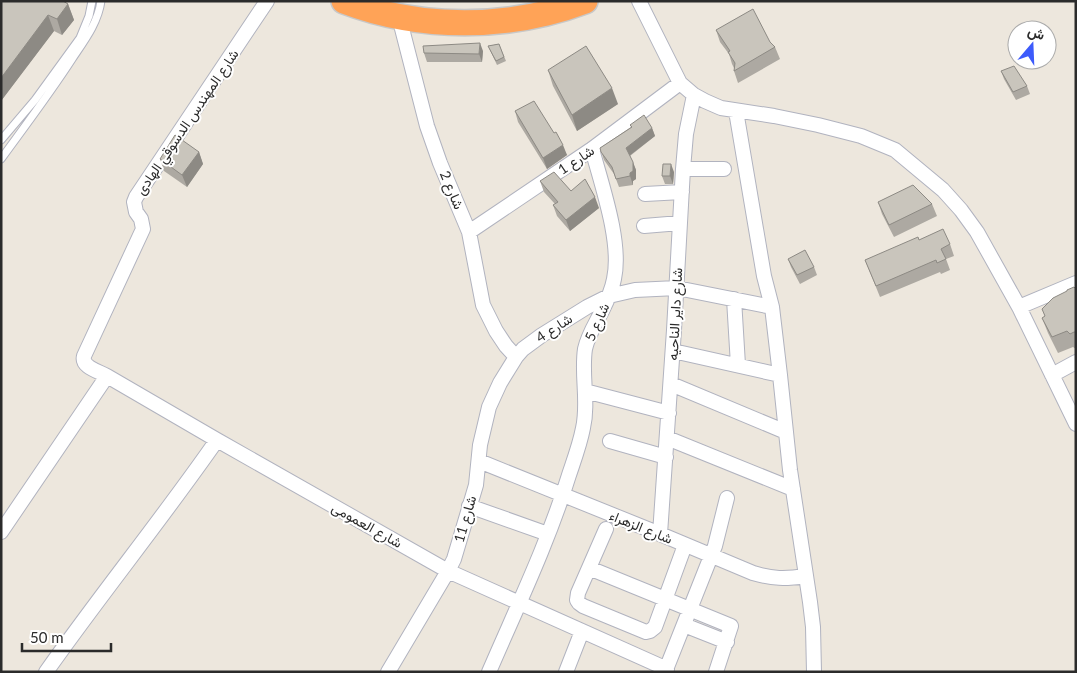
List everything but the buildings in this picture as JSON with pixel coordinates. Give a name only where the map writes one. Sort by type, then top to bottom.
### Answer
[{"type":"highway","points":[[344,1],[375,11],[476,6],[521,1]]},
{"type":"highway","points":[[403,9],[428,21],[488,22],[518,19],[547,13],[585,1]]},
{"type":"street","name":"شارع المهندس الدسوقي الهادى","points":[[84,356],[143,229],[141,219],[136,212],[134,202],[136,197],[267,1]]},
{"type":"street","points":[[639,1],[680,83],[694,95],[714,106],[818,124],[861,136],[895,150],[943,190],[962,210],[977,232],[1019,307],[1076,424]]},
{"type":"street","name":"شارع 2","points":[[403,9],[427,126],[469,232],[484,305],[496,331],[516,357]]},
{"type":"street","name":"شارع 1","points":[[469,232],[592,149],[680,83]]},
{"type":"street","name":"شارع داير الناحيه","points":[[660,534],[671,384],[683,169],[686,134],[694,95]]},
{"type":"street","points":[[736,111],[764,276],[772,307],[793,489],[813,627],[814,672]]},
{"type":"street","name":"شارع 5","points":[[489,672],[548,534],[580,440],[584,425],[586,391],[584,366],[586,348],[609,296],[614,278],[616,256],[612,226],[592,149]]},
{"type":"street","points":[[683,169],[724,169]]},
{"type":"street","points":[[645,194],[682,192]]},
{"type":"street","points":[[644,226],[680,223]]},
{"type":"street","points":[[1019,307],[1076,283]]},
{"type":"street","name":"شارع 4","points":[[516,357],[542,334],[587,307],[609,296],[635,290],[677,288],[772,307]]},
{"type":"street","points":[[734,299],[738,365]]},
{"type":"street","points":[[673,351],[780,375]]},
{"type":"street","name":"شارع العمومى","points":[[84,356],[84,363],[448,570],[666,670]]},
{"type":"street","name":"شارع 11","points":[[388,672],[454,560],[476,485],[480,445],[489,407],[500,383],[516,357]]},
{"type":"street","points":[[1052,375],[1076,362]]},
{"type":"street","points":[[1,532],[107,376]]},
{"type":"street","points":[[671,384],[786,432]]},
{"type":"street","points":[[586,391],[669,413]]},
{"type":"street","points":[[667,438],[793,489]]},
{"type":"street","points":[[46,672],[217,440]]},
{"type":"street","points":[[610,441],[666,457]]},
{"type":"street","name":"شارع الزهراء","points":[[479,461],[768,578],[787,579],[806,576]]},
{"type":"street","points":[[666,670],[715,546],[727,498]]},
{"type":"street","points":[[469,506],[548,534]]},
{"type":"street","points":[[606,529],[578,593],[577,600],[583,606],[643,631],[650,631],[655,627],[685,545]]},
{"type":"street","points":[[589,568],[732,626],[716,672]]},
{"type":"street","points":[[684,625],[726,642]]},
{"type":"street","points":[[566,672],[582,631]]},
{"type":"lane","points":[[1,140],[35,100],[80,38],[89,16],[92,1]]},
{"type":"lane","points":[[1,159],[60,78],[94,26],[101,1]]}]
